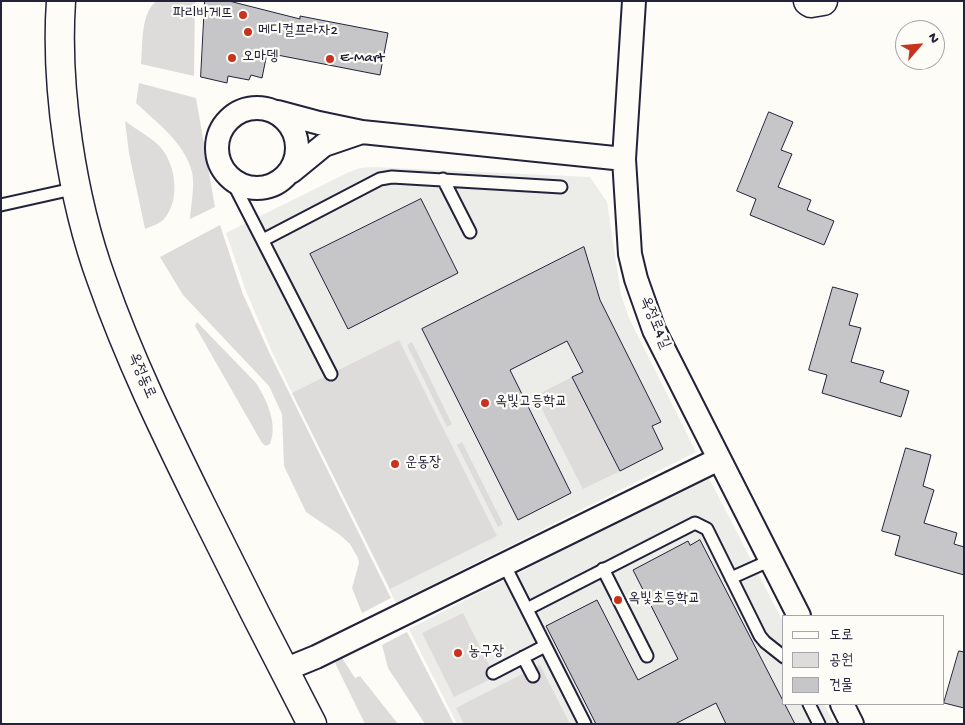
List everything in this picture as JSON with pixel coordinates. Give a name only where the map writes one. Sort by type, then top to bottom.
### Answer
[{"type":"street","name":"옥정동로","points":[[61,1],[62,72],[66,127],[77,188],[101,280],[162,426],[312,724]]},
{"type":"street","name":"옥정로4길","points":[[634,1],[624,159],[630,254],[640,293],[654,330],[798,615]]},
{"type":"street","points":[[808,1],[811,3],[823,1]]},
{"type":"street","points":[[362,132],[324,145],[283,180],[270,187],[255,189],[240,185],[231,179],[218,162],[216,154],[217,140],[222,126],[233,114],[257,107],[319,124],[362,132],[624,159]]},
{"type":"street","points":[[271,110],[282,116],[292,126],[296,136],[298,152],[295,163],[283,180]]},
{"type":"street","points":[[284,670],[316,657],[719,459]]},
{"type":"street","points":[[842,705],[852,724]]},
{"type":"lane","points":[[263,240],[380,179],[403,176],[561,187]]},
{"type":"lane","points":[[231,179],[331,374]]},
{"type":"lane","points":[[443,179],[470,232]]},
{"type":"lane","points":[[1,205],[77,188]]},
{"type":"lane","points":[[527,609],[695,523],[706,529],[760,636],[782,655]]},
{"type":"lane","points":[[731,578],[771,560]]},
{"type":"lane","points":[[504,564],[585,724]]},
{"type":"lane","points":[[603,569],[647,656]]},
{"type":"lane","points":[[493,673],[545,646]]},
{"type":"lane","points":[[523,658],[533,676]]},
{"type":"lane","points":[[810,705],[819,724]]},
{"type":"shaded area","name":"옥빛고등학교","points":[[373,167],[590,177],[607,202],[621,295],[629,318],[696,452],[396,603],[273,354],[246,291],[226,233],[349,172],[360,168]]},
{"type":"shaded area","name":"옥빛초등학교","points":[[708,476],[782,620],[782,705],[825,705],[835,724],[457,724],[409,629]]},
{"type":"green space","points":[[157,1],[195,1],[194,76],[141,64],[145,21],[152,6]]},
{"type":"green space","points":[[139,83],[196,98],[215,207],[190,219],[193,183],[188,161],[169,134],[136,103]]},
{"type":"green space","points":[[125,121],[150,138],[162,149],[167,156],[173,174],[174,193],[170,210],[161,222],[145,229],[129,153]]},
{"type":"green space","points":[[220,225],[242,292],[269,352],[391,598],[362,613],[352,588],[359,563],[358,558],[350,544],[340,535],[306,512],[284,466],[282,414],[269,386],[183,295],[160,257]]},
{"type":"green space","points":[[197,322],[256,383],[267,404],[272,420],[273,428],[270,444],[266,446],[262,443],[195,326]]},
{"type":"green space","name":"운동장","points":[[399,340],[497,536],[390,589],[292,393]]},
{"type":"green space","points":[[412,342],[452,424],[447,427],[407,345]]},
{"type":"green space","points":[[572,377],[620,471],[583,489],[535,396]]},
{"type":"green space","points":[[462,442],[503,524],[498,527],[457,445]]},
{"type":"green space","name":"농구장","points":[[463,613],[495,677],[454,697],[422,633]]},
{"type":"green space","points":[[407,632],[454,724],[425,724],[388,668],[382,645]]},
{"type":"green space","points":[[342,658],[355,678],[360,676],[398,724],[365,724],[335,663]]},
{"type":"green space","points":[[540,665],[570,724],[464,724],[456,708]]},
{"type":"building","points":[[205,1],[229,1],[300,19],[300,16],[388,33],[380,75],[267,53],[262,78],[251,75],[249,80],[228,76],[227,83],[201,77]]},
{"type":"building","points":[[769,112],[793,122],[781,150],[792,154],[778,187],[811,200],[807,210],[834,221],[824,245],[750,215],[756,199],[737,191]]},
{"type":"building","points":[[421,199],[458,273],[348,329],[310,254]]},
{"type":"building","points":[[584,247],[600,300],[661,422],[652,426],[663,449],[620,471],[572,377],[583,372],[567,341],[510,370],[571,493],[518,520],[422,329]]},
{"type":"building","points":[[833,287],[858,294],[849,325],[861,328],[851,362],[884,371],[880,382],[909,391],[901,417],[822,393],[827,375],[809,370]]},
{"type":"building","points":[[906,448],[931,455],[923,486],[934,490],[924,523],[957,533],[954,544],[964,547],[964,575],[895,555],[900,536],[882,531]]},
{"type":"building","name":"옥빛초등학교","points":[[700,540],[782,699],[782,705],[785,705],[795,724],[726,724],[716,703],[675,724],[596,724],[546,626],[597,600],[638,680],[678,659],[633,570],[688,541],[690,545]]},
{"type":"building","points":[[959,651],[964,652],[964,708],[945,703]]},
{"type":"place","name":"파리바게뜨","points":[[243,15]]},
{"type":"place","name":"메디컬프라자2","points":[[248,32]]},
{"type":"place","name":"오마뎅","points":[[232,58]]},
{"type":"place","name":"E-Mart","points":[[330,59]]},
{"type":"place","name":"옥빛고등학교","points":[[485,403]]},
{"type":"place","name":"운동장","points":[[395,464]]},
{"type":"place","name":"옥빛초등학교","points":[[618,600]]},
{"type":"place","name":"농구장","points":[[458,653]]}]
